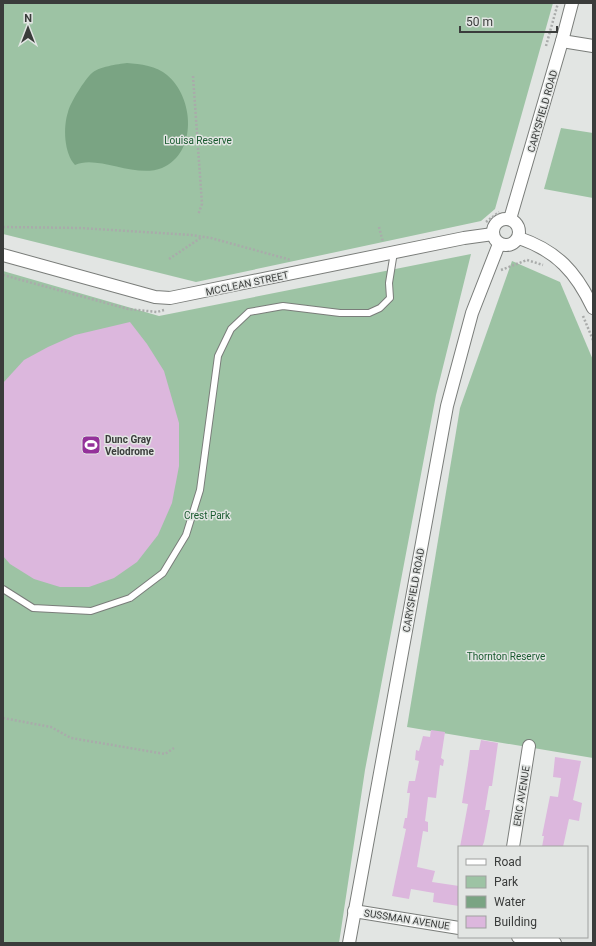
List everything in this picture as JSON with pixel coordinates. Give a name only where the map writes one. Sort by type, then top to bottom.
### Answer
[{"type":"street","name":"CARYSFIELD ROAD","points":[[510,219],[572,3]]},
{"type":"street","points":[[562,41],[593,46]]},
{"type":"street","points":[[510,219],[518,225],[520,234],[515,243],[509,245],[496,239],[497,222],[510,219]]},
{"type":"street","points":[[519,238],[533,243],[554,255],[566,266],[585,292],[588,310]]},
{"type":"street","name":"CARYSFIELD ROAD","points":[[349,943],[447,406],[472,313],[496,239]]},
{"type":"street","name":"MCCLEAN STREET","points":[[3,255],[155,297],[170,298],[394,252],[496,239]]},
{"type":"street","name":"ERIC AVENUE","points":[[513,846],[529,746]]},
{"type":"street","name":"SUSSMAN AVENUE","points":[[354,911],[458,928]]},
{"type":"street","points":[[524,938],[555,943]]},
{"type":"lane","points":[[3,589],[33,608],[91,611],[130,598],[163,573],[186,535],[200,490],[218,356],[231,329],[249,312],[283,306],[340,313],[369,313],[380,308],[390,298],[389,283],[394,252]]},
{"type":"path","points":[[193,76],[202,204],[198,215]]},
{"type":"path","points":[[3,227],[81,228],[202,237],[296,261]]},
{"type":"path","points":[[378,246],[384,245],[379,227]]},
{"type":"path","points":[[169,259],[202,237]]},
{"type":"path","points":[[502,270],[527,260],[549,268]]},
{"type":"path","points":[[588,310],[593,340]]},
{"type":"path","points":[[3,718],[51,727],[71,738],[149,752],[165,754],[174,748]]},
{"type":"green space","name":"Louisa Reserve","points":[[3,3],[553,3],[495,209],[481,221],[196,282],[3,234]]},
{"type":"green space","points":[[561,128],[593,133],[593,198],[544,189]]},
{"type":"green space","name":"Crest Park","points":[[471,254],[436,395],[365,770],[339,943],[3,943],[3,271],[159,316]]},
{"type":"green space","name":"Thornton Reserve","points":[[512,261],[560,282],[593,360],[593,758],[407,727],[460,408]]},
{"type":"water","points":[[127,63],[158,69],[167,75],[176,85],[183,97],[187,110],[187,138],[182,150],[174,161],[162,168],[151,171],[140,171],[94,162],[84,162],[75,165],[69,154],[65,132],[66,118],[69,108],[78,91],[92,73],[108,66]]},
{"type":"building","name":"Dunc Gray Velodrome","points":[[130,322],[147,344],[164,371],[179,423],[179,466],[172,503],[158,535],[137,562],[114,578],[89,587],[60,587],[34,579],[10,564],[3,556],[3,383],[24,360],[48,347],[75,335]]},
{"type":"building","points":[[431,730],[445,732],[441,758],[444,760],[443,766],[440,765],[436,798],[428,797],[425,821],[428,822],[428,832],[423,831],[417,867],[435,871],[432,882],[458,886],[458,906],[433,902],[434,893],[411,889],[409,899],[392,896],[406,829],[403,828],[405,818],[407,818],[410,793],[407,793],[409,781],[415,781],[419,761],[415,760],[416,750],[419,751],[423,736],[430,737]]},
{"type":"building","points":[[481,740],[498,743],[492,786],[489,786],[485,810],[490,810],[484,842],[482,846],[460,846],[468,804],[462,803],[470,750],[479,750]]},
{"type":"building","points":[[555,757],[581,761],[573,800],[582,803],[579,821],[569,819],[563,846],[542,846],[544,836],[542,836],[550,796],[558,797],[561,778],[553,777]]},
{"type":"place","name":"Dunc Gray Velodrome","points":[[91,445]]}]
